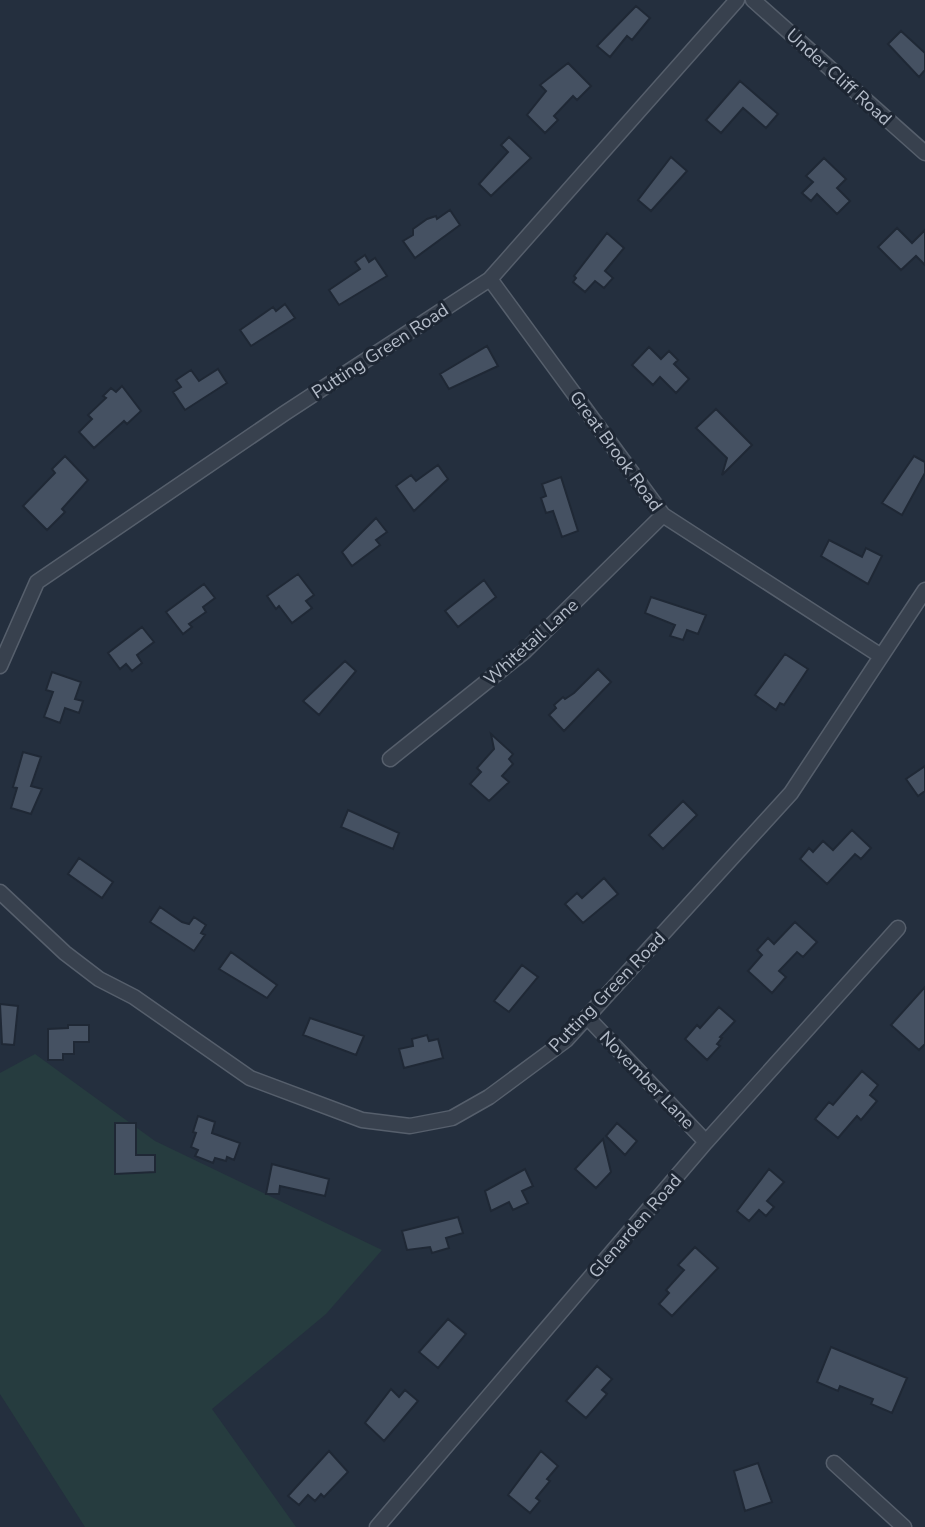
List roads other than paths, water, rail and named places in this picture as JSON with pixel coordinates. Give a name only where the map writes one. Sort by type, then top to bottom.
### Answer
[{"type":"street","name":"Putting Green Road","points":[[0,666],[37,582],[285,413],[490,279],[737,0]]},
{"type":"street","name":"Under Cliff Road","points":[[753,0],[925,153]]},
{"type":"street","name":"Great Brook Road","points":[[490,279],[663,515],[881,656]]},
{"type":"street","name":"Whitetail Lane","points":[[390,759],[526,651],[663,515]]},
{"type":"street","name":"Putting Green Road","points":[[0,891],[65,954],[99,979],[134,997],[250,1078],[362,1120],[410,1126],[452,1118],[523,1073],[566,1040],[791,793],[925,590]]},
{"type":"street","name":"Glenarden Road","points":[[377,1527],[706,1142],[898,928]]},
{"type":"street","name":"November Lane","points":[[587,1017],[706,1142]]},
{"type":"street","points":[[834,1463],[904,1527]]}]
